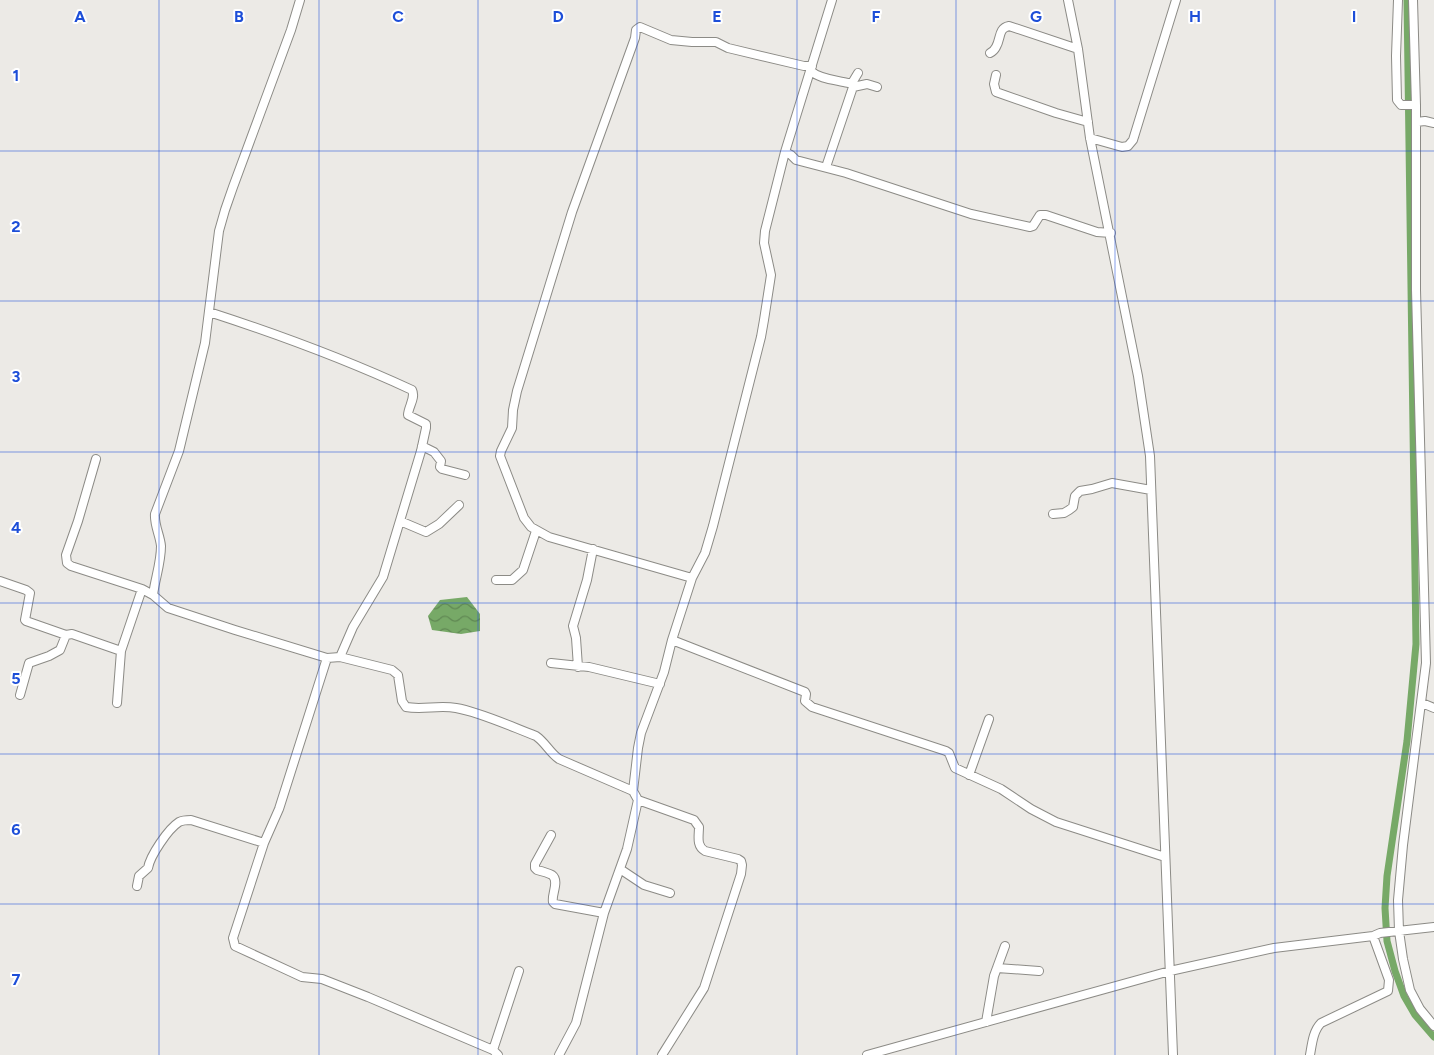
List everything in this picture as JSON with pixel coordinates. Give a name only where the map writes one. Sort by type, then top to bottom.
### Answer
[{"type":"street","points":[[153,595],[161,555],[156,514],[179,451],[205,343],[220,231],[225,210],[291,30],[300,0]]},
{"type":"street","points":[[662,1055],[704,988],[741,874],[742,865],[738,859],[701,849],[699,844],[700,827],[694,820],[638,800],[633,791],[638,748],[641,734],[660,684],[692,578],[705,553],[713,526],[761,337],[771,275],[764,243],[765,231],[785,152],[832,0]]},
{"type":"street","points":[[1068,0],[1078,49],[1090,138],[1111,233],[1138,376],[1150,456],[1172,1055]]},
{"type":"street","points":[[1090,138],[1122,147],[1128,146],[1133,140],[1176,0]]},
{"type":"street","points":[[1398,0],[1397,100],[1400,104],[1413,105]]},
{"type":"street","points":[[1413,0],[1413,105],[1416,122],[1416,290],[1426,663],[1403,845],[1395,932],[1410,990],[1420,1009],[1434,1026]]},
{"type":"street","points":[[990,53],[996,46],[1002,29],[1005,26],[1078,49]]},
{"type":"street","points":[[692,578],[549,537],[536,531],[524,518],[500,456],[512,428],[517,391],[572,212],[636,30],[640,27],[671,40],[716,42],[728,48],[811,68],[813,73],[820,76],[848,83],[852,83],[858,73]]},
{"type":"street","points":[[996,75],[994,84],[996,92],[1088,122]]},
{"type":"street","points":[[826,167],[853,87],[867,84],[877,87]]},
{"type":"street","points":[[1416,122],[1434,123]]},
{"type":"street","points":[[785,152],[796,160],[826,167],[971,214],[1028,227],[1032,227],[1038,217],[1043,215],[1096,232],[1111,233]]},
{"type":"street","points":[[209,312],[258,328],[412,390],[414,395],[408,414],[426,424],[422,446],[383,577],[353,627],[340,657]]},
{"type":"street","points":[[422,446],[434,452],[442,461],[440,467],[442,469],[465,475]]},
{"type":"street","points":[[96,459],[66,555],[67,563],[71,566],[142,589],[153,595],[168,608],[327,658],[340,657],[396,672],[403,705],[406,707],[438,706],[468,710],[536,736],[559,759],[633,791]]},
{"type":"street","points":[[1054,514],[1070,510],[1073,507],[1075,496],[1080,491],[1112,483],[1151,490]]},
{"type":"street","points":[[400,521],[426,532],[439,524],[460,505]]},
{"type":"street","points":[[496,580],[512,580],[523,570],[536,531]]},
{"type":"street","points":[[578,667],[573,624],[587,580],[593,549]]},
{"type":"street","points":[[0,582],[30,593],[26,621],[66,635],[72,634],[121,652]]},
{"type":"street","points":[[117,703],[121,652],[142,589]]},
{"type":"street","points":[[20,695],[29,663],[60,650],[66,635]]},
{"type":"street","points":[[672,640],[805,692],[805,701],[812,706],[946,751],[949,753],[955,768],[1000,789],[1056,822],[1165,857]]},
{"type":"street","points":[[327,658],[279,809],[264,842],[233,938],[235,946],[302,977],[322,979],[495,1052],[519,971]]},
{"type":"street","points":[[552,664],[589,667],[660,684]]},
{"type":"street","points":[[1422,703],[1434,708]]},
{"type":"street","points":[[969,775],[989,719]]},
{"type":"street","points":[[559,1055],[576,1023],[604,913],[620,869],[638,800]]},
{"type":"street","points":[[136,886],[139,876],[148,868],[150,861],[163,841],[180,821],[191,820],[264,842]]},
{"type":"street","points":[[551,835],[535,864],[535,868],[555,878],[553,902],[555,904],[604,913]]},
{"type":"street","points":[[620,869],[644,885],[670,893]]},
{"type":"street","points":[[867,1055],[1170,971],[1274,948],[1434,927]]},
{"type":"street","points":[[1310,1055],[1317,1027],[1321,1023],[1388,991],[1389,980],[1376,935]]},
{"type":"street","points":[[986,1022],[997,968],[1005,946]]},
{"type":"street","points":[[997,968],[1040,971]]},
{"type":"water","points":[[467,597],[480,614],[480,631],[461,634],[432,630],[428,616],[440,600]]},
{"type":"waterway","points":[[1407,0],[1416,644],[1407,741],[1387,876],[1385,908],[1387,941],[1404,996],[1415,1015],[1434,1037]]}]
